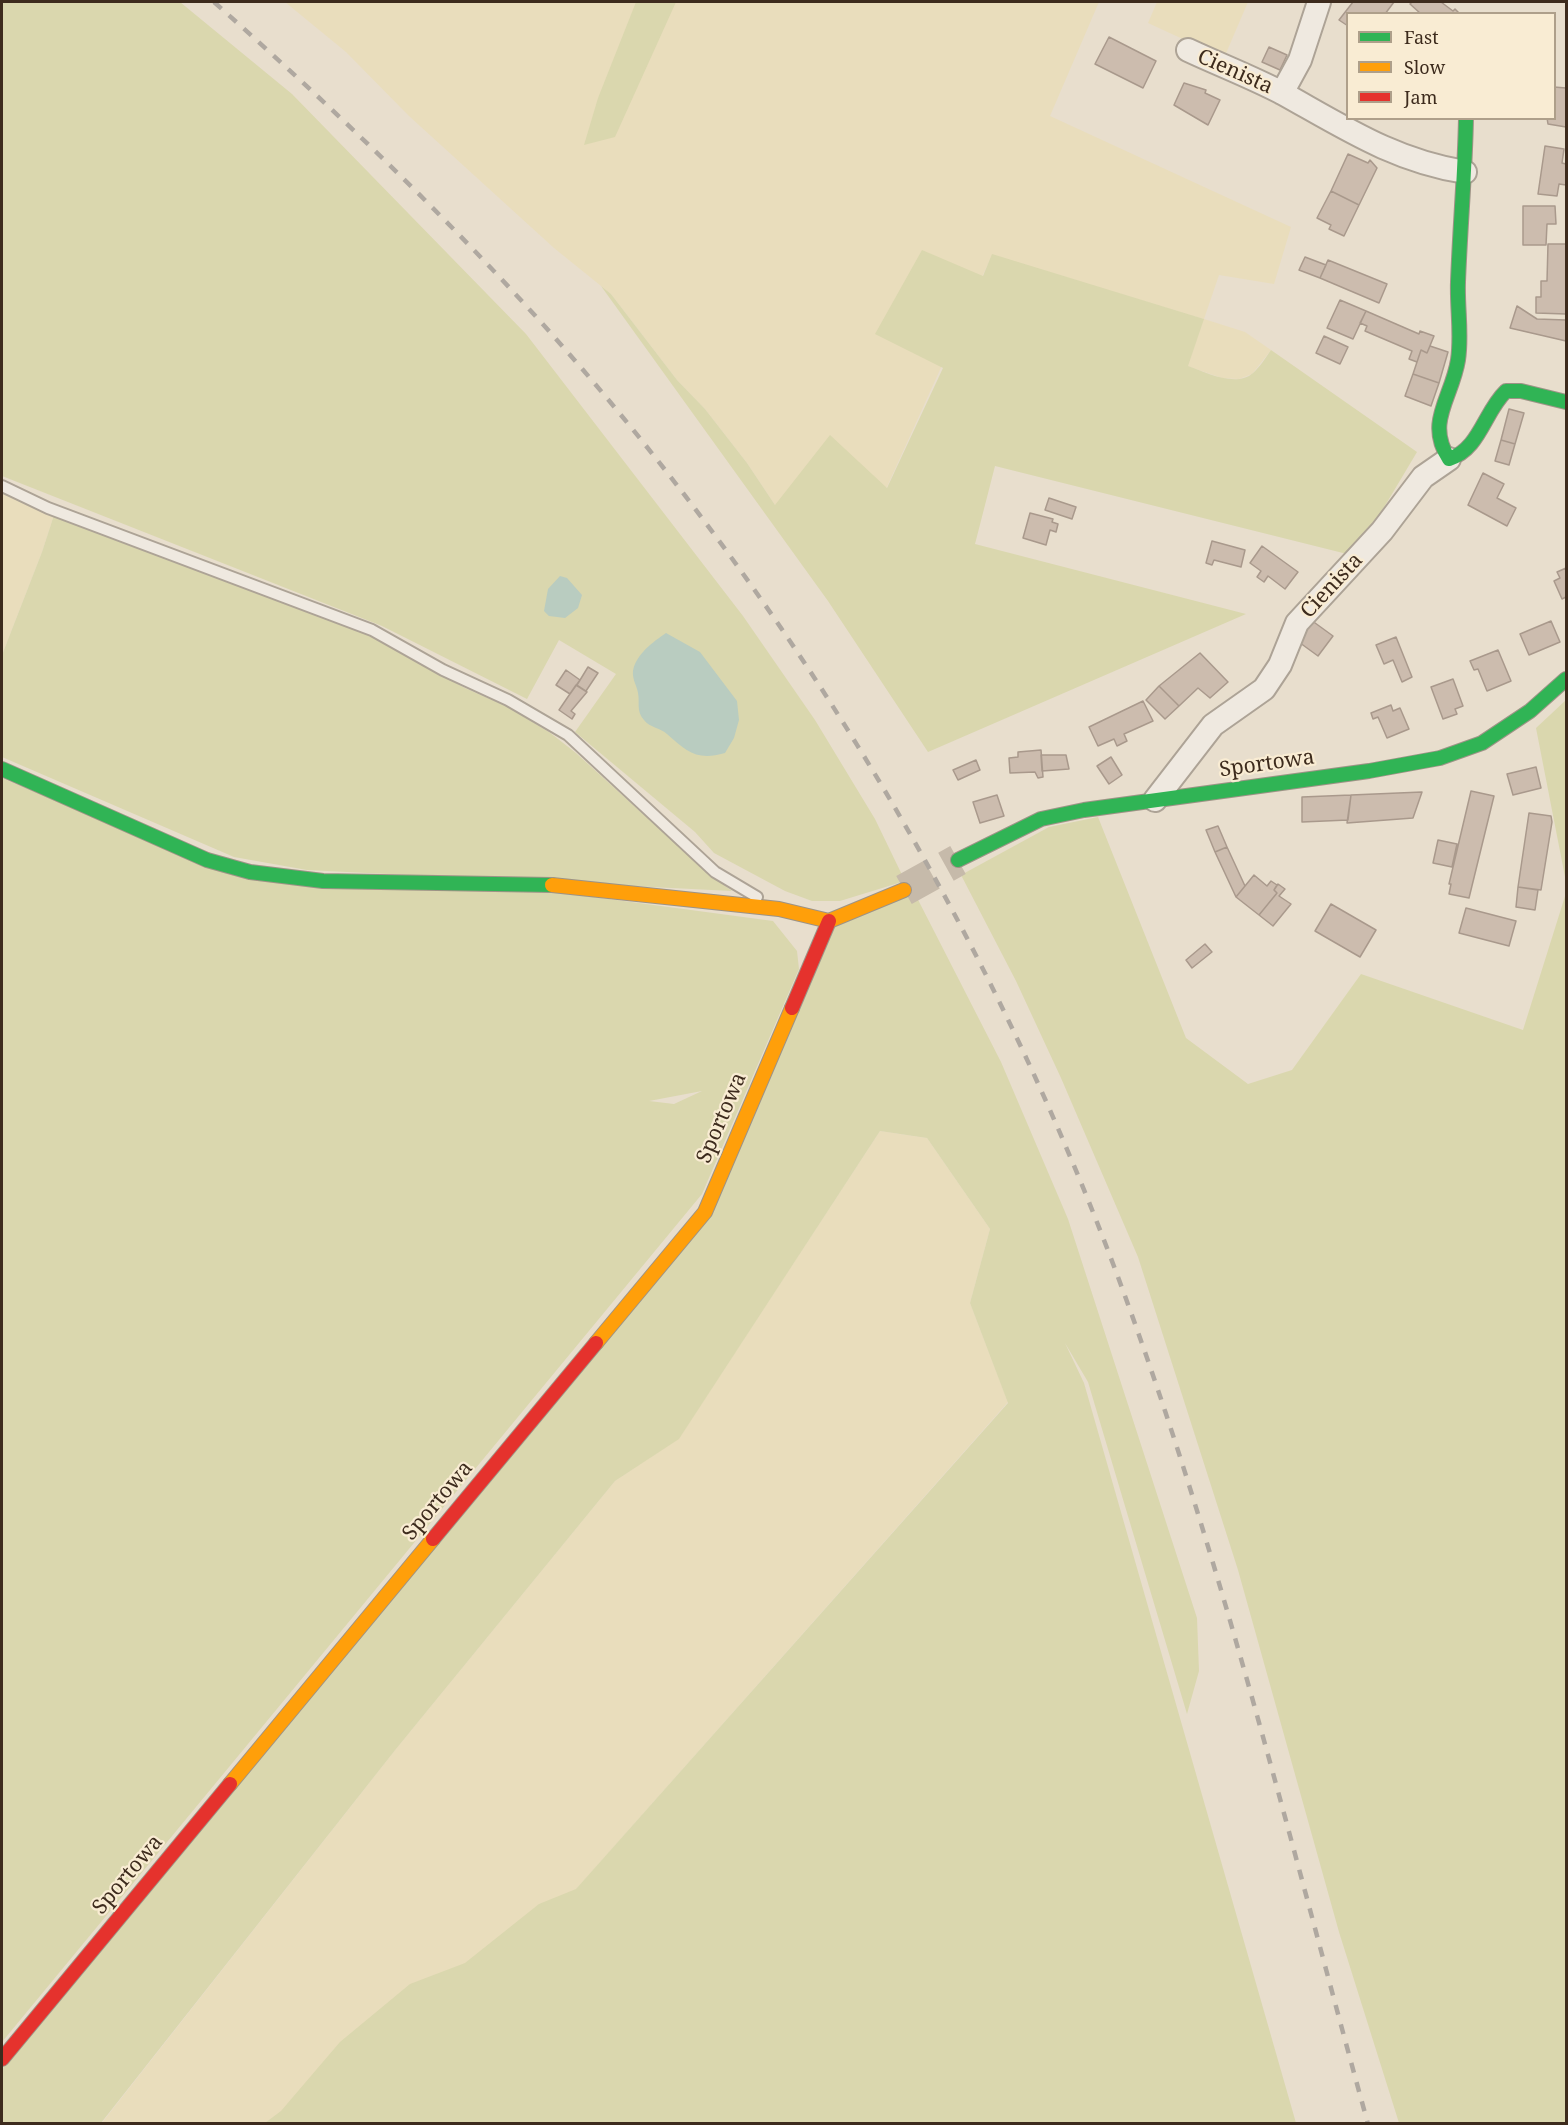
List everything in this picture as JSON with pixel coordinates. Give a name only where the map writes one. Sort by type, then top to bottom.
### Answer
[{"type":"street","name":"Cienista","points":[[1282,93],[1300,60],[1319,2]]},
{"type":"street","name":"Cienista","points":[[1188,50],[1282,93],[1372,144],[1432,167],[1465,172]]},
{"type":"street","points":[[1449,459],[1437,437],[1439,417],[1456,371],[1460,347],[1458,285],[1466,120]]},
{"type":"street","name":"Cienista","points":[[1155,800],[1214,725],[1264,689],[1280,665],[1297,623],[1383,531],[1423,477],[1449,459],[1462,457],[1472,445],[1493,404],[1506,391],[1521,391],[1566,402]]},
{"type":"street","name":"Sportowa","points":[[958,860],[1041,819],[1084,810],[1369,771],[1440,758],[1482,743],[1530,711],[1566,679]]},
{"type":"street","points":[[2,769],[207,860],[250,872],[323,881],[543,884],[778,909],[829,921],[904,890]]},
{"type":"street","name":"Sportowa","points":[[2,2059],[705,1212],[829,921]]},
{"type":"lane","points":[[2,486],[48,508],[372,630],[443,670],[508,700],[568,735],[715,872],[778,909]]},
{"type":"shaded area","points":[[2,2],[180,2],[292,94],[526,334],[743,616],[815,720],[875,819],[905,881],[840,901],[812,901],[785,891],[714,853],[695,832],[575,732],[616,674],[559,640],[527,699],[382,626],[2,476]]},
{"type":"shaded area","points":[[285,2],[1099,2],[1050,116],[1291,227],[1274,284],[1219,275],[1204,319],[1245,332],[1271,350],[1252,374],[1239,379],[1222,378],[1187,366],[1203,319],[992,255],[886,489],[775,505],[747,463],[705,409],[677,380],[611,294],[554,248],[409,116],[346,52]]},
{"type":"shaded area","points":[[636,2],[676,2],[615,137],[584,145],[598,98]]},
{"type":"shaded area","points":[[1157,2],[1248,2],[1224,58],[1148,23]]},
{"type":"shaded area","points":[[922,250],[983,276],[992,254],[1204,319],[1188,366],[1212,375],[1238,379],[1253,373],[1271,350],[1417,452],[1355,556],[995,466],[975,544],[1246,614],[928,752],[828,601],[601,286],[611,294],[677,380],[705,409],[747,463],[775,505],[830,435],[887,488],[943,368],[875,334]]},
{"type":"shaded area","points":[[2,491],[54,515],[2,655]]},
{"type":"shaded area","points":[[54,515],[369,635],[465,688],[506,706],[549,732],[576,753],[708,873],[732,891],[307,870],[234,857],[2,757],[2,655]]},
{"type":"shaded area","points":[[560,576],[567,578],[582,595],[578,608],[565,618],[549,616],[544,611],[548,589]]},
{"type":"shaded area","points":[[666,633],[700,652],[737,701],[739,720],[734,738],[725,753],[707,756],[693,753],[665,732],[646,723],[642,717],[633,671],[638,659],[646,649]]},
{"type":"shaded area","points":[[1566,700],[1566,882],[1536,728]]},
{"type":"shaded area","points":[[2,778],[232,875],[549,891],[773,921],[797,951],[799,969],[702,1194],[2,2042]],"holes":[[[702,1091],[674,1104],[649,1101]]]},
{"type":"shaded area","points":[[1098,817],[1186,1038],[1248,1084],[1292,1070],[1361,974],[1523,1030],[1566,893],[1566,2123],[1399,2123],[1339,1932],[1238,1570],[1138,1257],[1061,1078],[1016,981],[961,875],[1049,827]]},
{"type":"shaded area","points":[[911,886],[1001,1062],[1068,1219],[1197,1618],[1199,1671],[1187,1714],[1088,1382],[1065,1343],[1084,1383],[1296,2123],[265,2123],[281,2111],[340,2042],[410,1984],[465,1963],[539,1904],[576,1889],[1008,1403],[970,1303],[990,1229],[927,1138],[880,1131],[679,1439],[615,1481],[396,1749],[101,2123],[2,2124],[2,2069],[705,1212],[829,921]]},
{"type":"shaded area","points":[[880,1131],[927,1138],[990,1229],[970,1303],[1008,1402],[369,2123],[101,2124],[396,1749],[615,1481],[679,1438]]},
{"type":"building","points":[[1353,2],[1394,2],[1386,12],[1346,12],[1346,25],[1339,20]]},
{"type":"building","points":[[1412,2],[1441,2],[1458,12],[1419,12],[1410,4]]},
{"type":"building","points":[[1109,37],[1156,61],[1143,88],[1095,64]]},
{"type":"building","points":[[1269,47],[1287,55],[1280,70],[1262,62]]},
{"type":"building","points":[[1184,83],[1206,90],[1205,93],[1220,100],[1208,125],[1174,105]]},
{"type":"building","points":[[1556,87],[1566,88],[1566,127],[1548,124],[1547,120],[1556,120]]},
{"type":"building","points":[[1545,146],[1564,149],[1562,163],[1566,164],[1566,185],[1559,184],[1557,196],[1538,194]]},
{"type":"building","points":[[1348,154],[1368,163],[1370,160],[1377,168],[1359,205],[1331,191]]},
{"type":"building","points":[[1331,191],[1359,205],[1344,236],[1329,229],[1331,225],[1317,218]]},
{"type":"building","points":[[1523,206],[1555,206],[1556,224],[1547,224],[1546,245],[1523,245]]},
{"type":"building","points":[[1548,244],[1566,244],[1566,314],[1536,313],[1536,297],[1541,297],[1541,281],[1547,281]]},
{"type":"building","points":[[1305,257],[1326,265],[1320,278],[1299,270]]},
{"type":"building","points":[[1328,260],[1387,284],[1379,303],[1320,278]]},
{"type":"building","points":[[1340,300],[1366,311],[1353,339],[1327,328]]},
{"type":"building","points":[[1517,306],[1537,319],[1566,320],[1566,341],[1510,328]]},
{"type":"building","points":[[1366,311],[1419,334],[1420,331],[1434,336],[1427,353],[1421,350],[1417,362],[1409,359],[1412,351],[1365,331],[1367,326],[1360,323]]},
{"type":"building","points":[[1324,336],[1348,347],[1340,364],[1316,353]]},
{"type":"building","points":[[1430,346],[1448,352],[1439,383],[1413,374],[1421,350],[1427,353]]},
{"type":"building","points":[[1413,374],[1439,383],[1431,406],[1405,396]]},
{"type":"building","points":[[1509,409],[1524,413],[1515,444],[1501,440]]},
{"type":"building","points":[[1501,440],[1515,444],[1509,465],[1495,461]]},
{"type":"building","points":[[1483,473],[1504,484],[1497,498],[1516,508],[1507,526],[1468,505]]},
{"type":"building","points":[[1049,498],[1076,507],[1072,519],[1045,510]]},
{"type":"building","points":[[1030,513],[1053,519],[1052,522],[1058,524],[1056,532],[1050,530],[1046,545],[1023,538]]},
{"type":"building","points":[[1212,541],[1245,550],[1241,567],[1214,560],[1212,565],[1206,563]]},
{"type":"building","points":[[1262,546],[1298,572],[1285,589],[1268,576],[1264,582],[1257,577],[1261,571],[1250,563]]},
{"type":"building","points":[[1566,568],[1566,597],[1562,599],[1554,581],[1560,578],[1557,572]]},
{"type":"building","points":[[1311,620],[1333,636],[1318,656],[1296,640]]},
{"type":"building","points":[[1551,621],[1560,642],[1529,655],[1520,634]]},
{"type":"building","points":[[1396,637],[1412,677],[1402,682],[1393,660],[1384,664],[1376,645]]},
{"type":"building","points":[[1498,650],[1511,681],[1487,691],[1478,669],[1474,670],[1470,661]]},
{"type":"building","points":[[1200,653],[1228,682],[1210,698],[1198,688],[1179,706],[1159,686]]},
{"type":"building","points":[[588,667],[598,673],[586,691],[577,685]]},
{"type":"building","points":[[566,670],[580,680],[570,694],[556,685]]},
{"type":"building","points":[[1453,679],[1463,706],[1455,709],[1457,714],[1443,719],[1431,687]]},
{"type":"building","points":[[576,685],[587,692],[571,711],[575,714],[572,719],[559,710]]},
{"type":"building","points":[[1159,686],[1179,706],[1165,719],[1146,700]]},
{"type":"building","points":[[1143,701],[1153,721],[1124,734],[1127,741],[1117,746],[1114,739],[1098,746],[1089,727]]},
{"type":"building","points":[[1391,705],[1393,711],[1400,708],[1409,729],[1387,738],[1378,717],[1373,719],[1371,713]]},
{"type":"building","points":[[1041,750],[1043,777],[1038,778],[1035,772],[1010,773],[1009,758],[1018,757],[1018,752]]},
{"type":"building","points":[[1041,755],[1066,755],[1069,769],[1042,771]]},
{"type":"building","points":[[1111,757],[1122,775],[1109,784],[1097,766]]},
{"type":"building","points":[[976,760],[980,770],[958,780],[953,770]]},
{"type":"building","points":[[1536,767],[1541,788],[1513,795],[1507,774]]},
{"type":"building","points":[[1471,791],[1494,796],[1469,898],[1449,894],[1451,884],[1449,884]]},
{"type":"building","points":[[1422,792],[1413,818],[1347,823],[1351,795]]},
{"type":"building","points":[[997,795],[1004,816],[980,823],[973,802]]},
{"type":"building","points":[[1351,795],[1348,820],[1302,822],[1302,797]]},
{"type":"building","points":[[1529,813],[1551,816],[1552,822],[1541,890],[1518,887]]},
{"type":"building","points":[[1218,826],[1227,847],[1215,852],[1206,830]]},
{"type":"building","points":[[1438,840],[1457,844],[1452,867],[1433,863]]},
{"type":"building","points":[[1227,847],[1245,886],[1236,897],[1215,852]]},
{"type":"building","points":[[1254,875],[1267,886],[1271,881],[1277,885],[1274,890],[1277,893],[1259,915],[1236,897]]},
{"type":"building","points":[[1278,884],[1285,889],[1279,896],[1291,904],[1273,926],[1259,915],[1277,893],[1274,890]]},
{"type":"building","points":[[1518,887],[1538,890],[1535,910],[1516,907]]},
{"type":"building","points":[[1331,904],[1376,930],[1360,957],[1315,931]]},
{"type":"building","points":[[1466,908],[1516,921],[1509,946],[1459,933]]},
{"type":"building","points":[[1205,944],[1212,952],[1192,968],[1186,960]]},
{"type":"tunnel","points":[[904,890],[958,860]]},
{"type":"railway","points":[[214,2],[344,121],[428,203],[549,331],[638,436],[722,545],[801,658],[875,774],[944,894],[1007,1017],[1064,1142],[1115,1269],[1152,1374],[1220,1586],[1368,2124]]},
{"type":"traffic: fast","points":[[1466,120],[1458,282],[1459,350],[1455,374],[1440,421],[1439,433],[1442,446],[1449,459],[1468,447],[1506,391],[1521,391],[1566,402]]},
{"type":"traffic: fast","points":[[958,860],[1041,819],[1084,810],[1369,771],[1440,758],[1482,743],[1530,711],[1566,679]]},
{"type":"traffic: fast","points":[[2,769],[207,860],[250,872],[323,881],[552,885]]},
{"type":"traffic: slow","points":[[552,885],[779,909],[829,921],[904,890]]},
{"type":"traffic: slow","points":[[596,1343],[705,1212],[792,1008]]},
{"type":"traffic: slow","points":[[230,1784],[433,1539]]},
{"type":"traffic: jam","points":[[792,1008],[829,921]]},
{"type":"traffic: jam","points":[[433,1539],[596,1343]]},
{"type":"traffic: jam","points":[[2,2059],[230,1784]]}]
